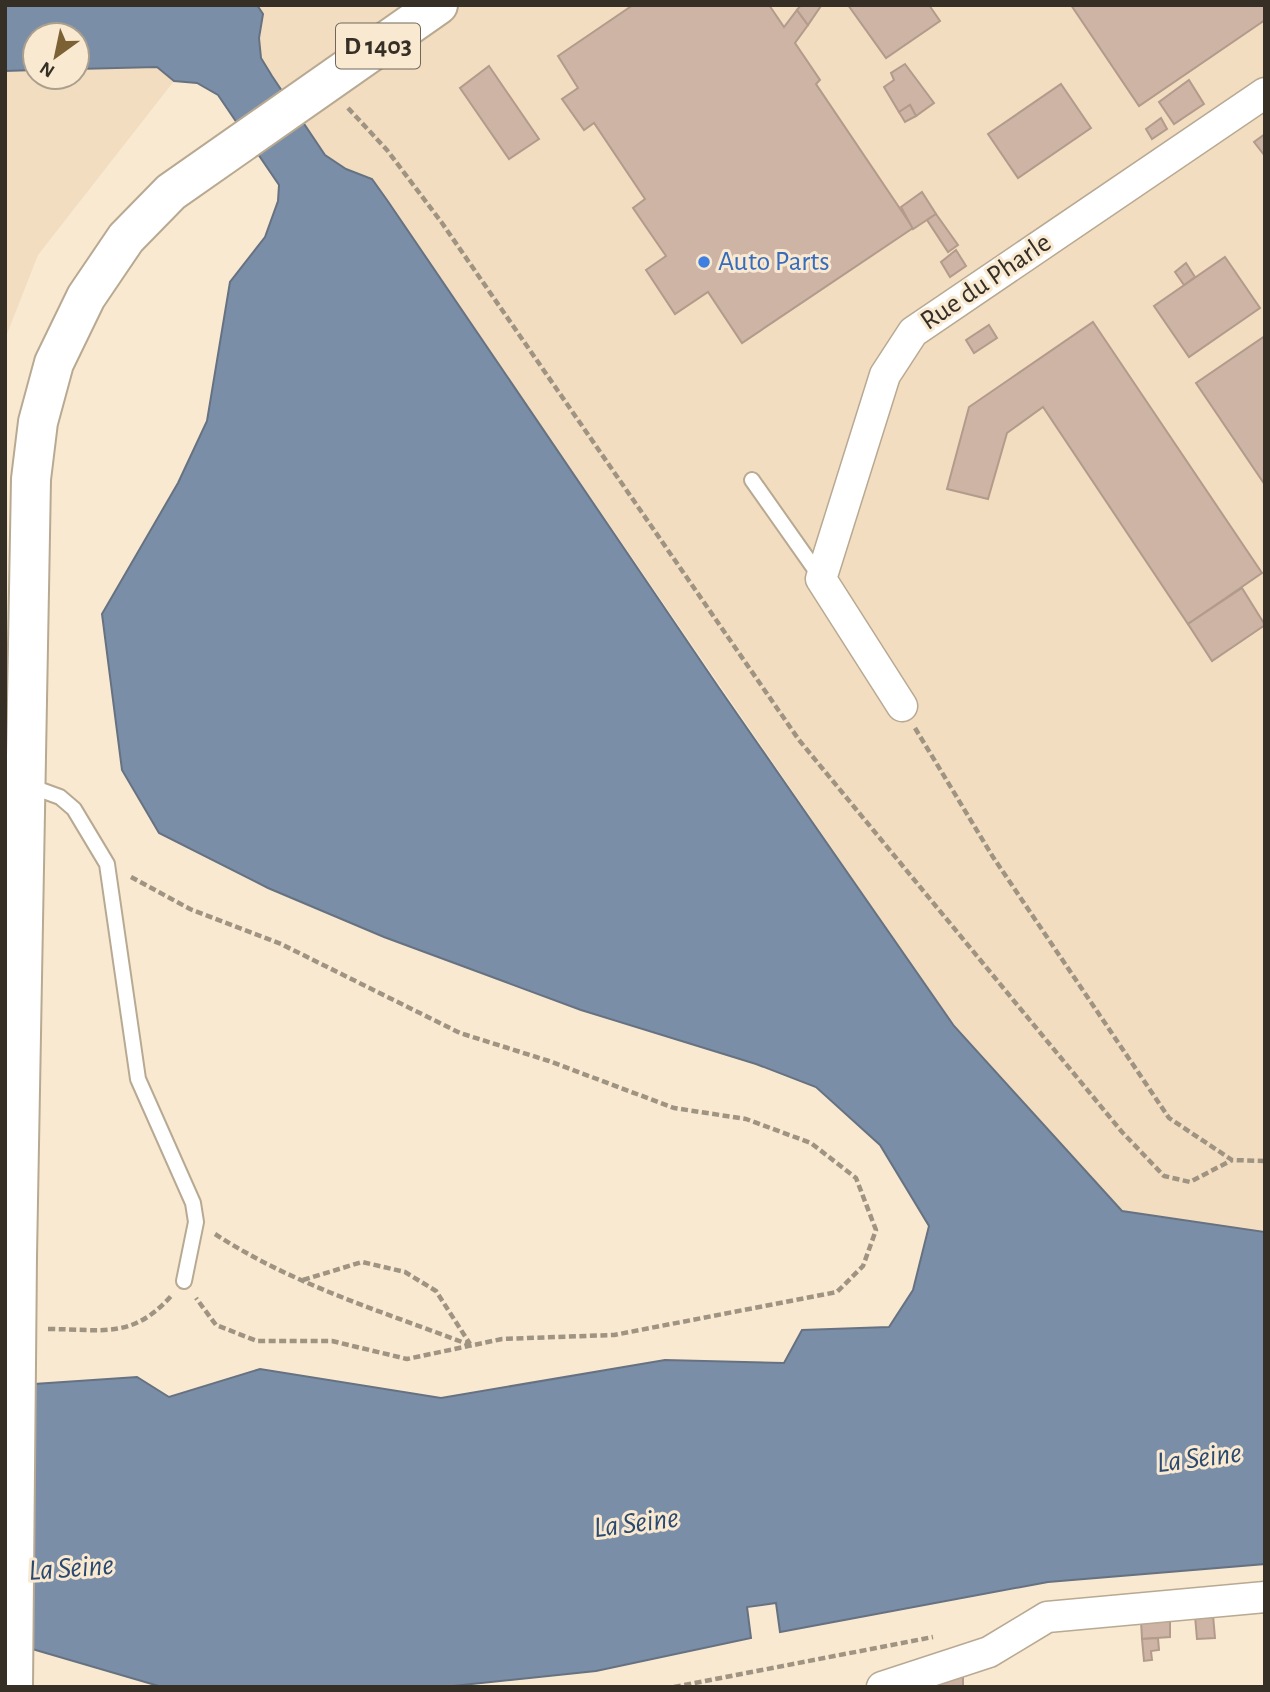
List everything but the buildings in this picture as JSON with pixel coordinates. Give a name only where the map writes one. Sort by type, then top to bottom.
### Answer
[{"type":"main road","name":"D 1403","points":[[13,1687],[17,1256],[16,784],[31,480],[38,422],[54,363],[86,297],[126,238],[171,192],[227,151],[331,96],[438,5]]},
{"type":"street","name":"Rue du Pharle","points":[[821,579],[885,375],[913,332],[1265,93]]},
{"type":"street","points":[[821,579],[902,706]]},
{"type":"street","points":[[882,1687],[989,1652],[1047,1617],[1265,1597]]},
{"type":"lane","points":[[752,480],[821,579]]},
{"type":"lane","points":[[16,784],[60,797],[74,809],[107,864],[138,1079],[193,1203],[196,1222],[184,1282]]},
{"type":"path","points":[[331,96],[387,150],[442,223],[799,740],[1122,1132],[1164,1176],[1190,1182],[1232,1160],[1265,1161]]},
{"type":"path","points":[[902,706],[993,857],[1169,1118],[1232,1160]]},
{"type":"path","points":[[46,1329],[128,1329],[157,1312],[184,1282],[216,1325],[257,1341],[332,1341],[407,1359],[502,1339],[614,1335],[837,1292],[863,1266],[876,1230],[856,1178],[811,1143],[746,1119],[674,1108],[549,1060],[460,1032],[281,943],[190,909],[107,864]]},
{"type":"path","points":[[196,1222],[252,1258],[302,1281],[471,1345]]},
{"type":"path","points":[[302,1281],[362,1262],[405,1272],[436,1291],[471,1345]]},
{"type":"path","points":[[674,1687],[940,1636]]},
{"type":"shaded area","points":[[5,5],[1265,5],[1265,1232],[1122,1211],[954,1026],[372,179],[346,169],[325,155],[272,76],[227,107],[218,95],[197,83],[174,81],[38,255],[5,339]]},
{"type":"water","name":"La Seine","points":[[5,5],[257,5],[263,14],[259,38],[261,58],[325,155],[346,169],[372,179],[719,688],[954,1026],[1122,1211],[1265,1232],[1265,1564],[1048,1582],[780,1632],[776,1603],[747,1607],[751,1638],[596,1671],[443,1687],[162,1687],[15,1644],[5,1386],[137,1377],[169,1397],[260,1369],[441,1398],[665,1360],[784,1363],[802,1330],[889,1327],[913,1290],[929,1226],[880,1145],[816,1087],[756,1064],[581,1010],[384,937],[268,888],[159,833],[122,770],[102,614],[178,483],[207,421],[230,282],[265,237],[278,201],[279,185],[218,95],[197,83],[174,81],[157,67],[91,69],[91,21],[21,21],[21,70],[5,71]]},
{"type":"place","name":"Auto Parts","points":[[704,262]]}]
